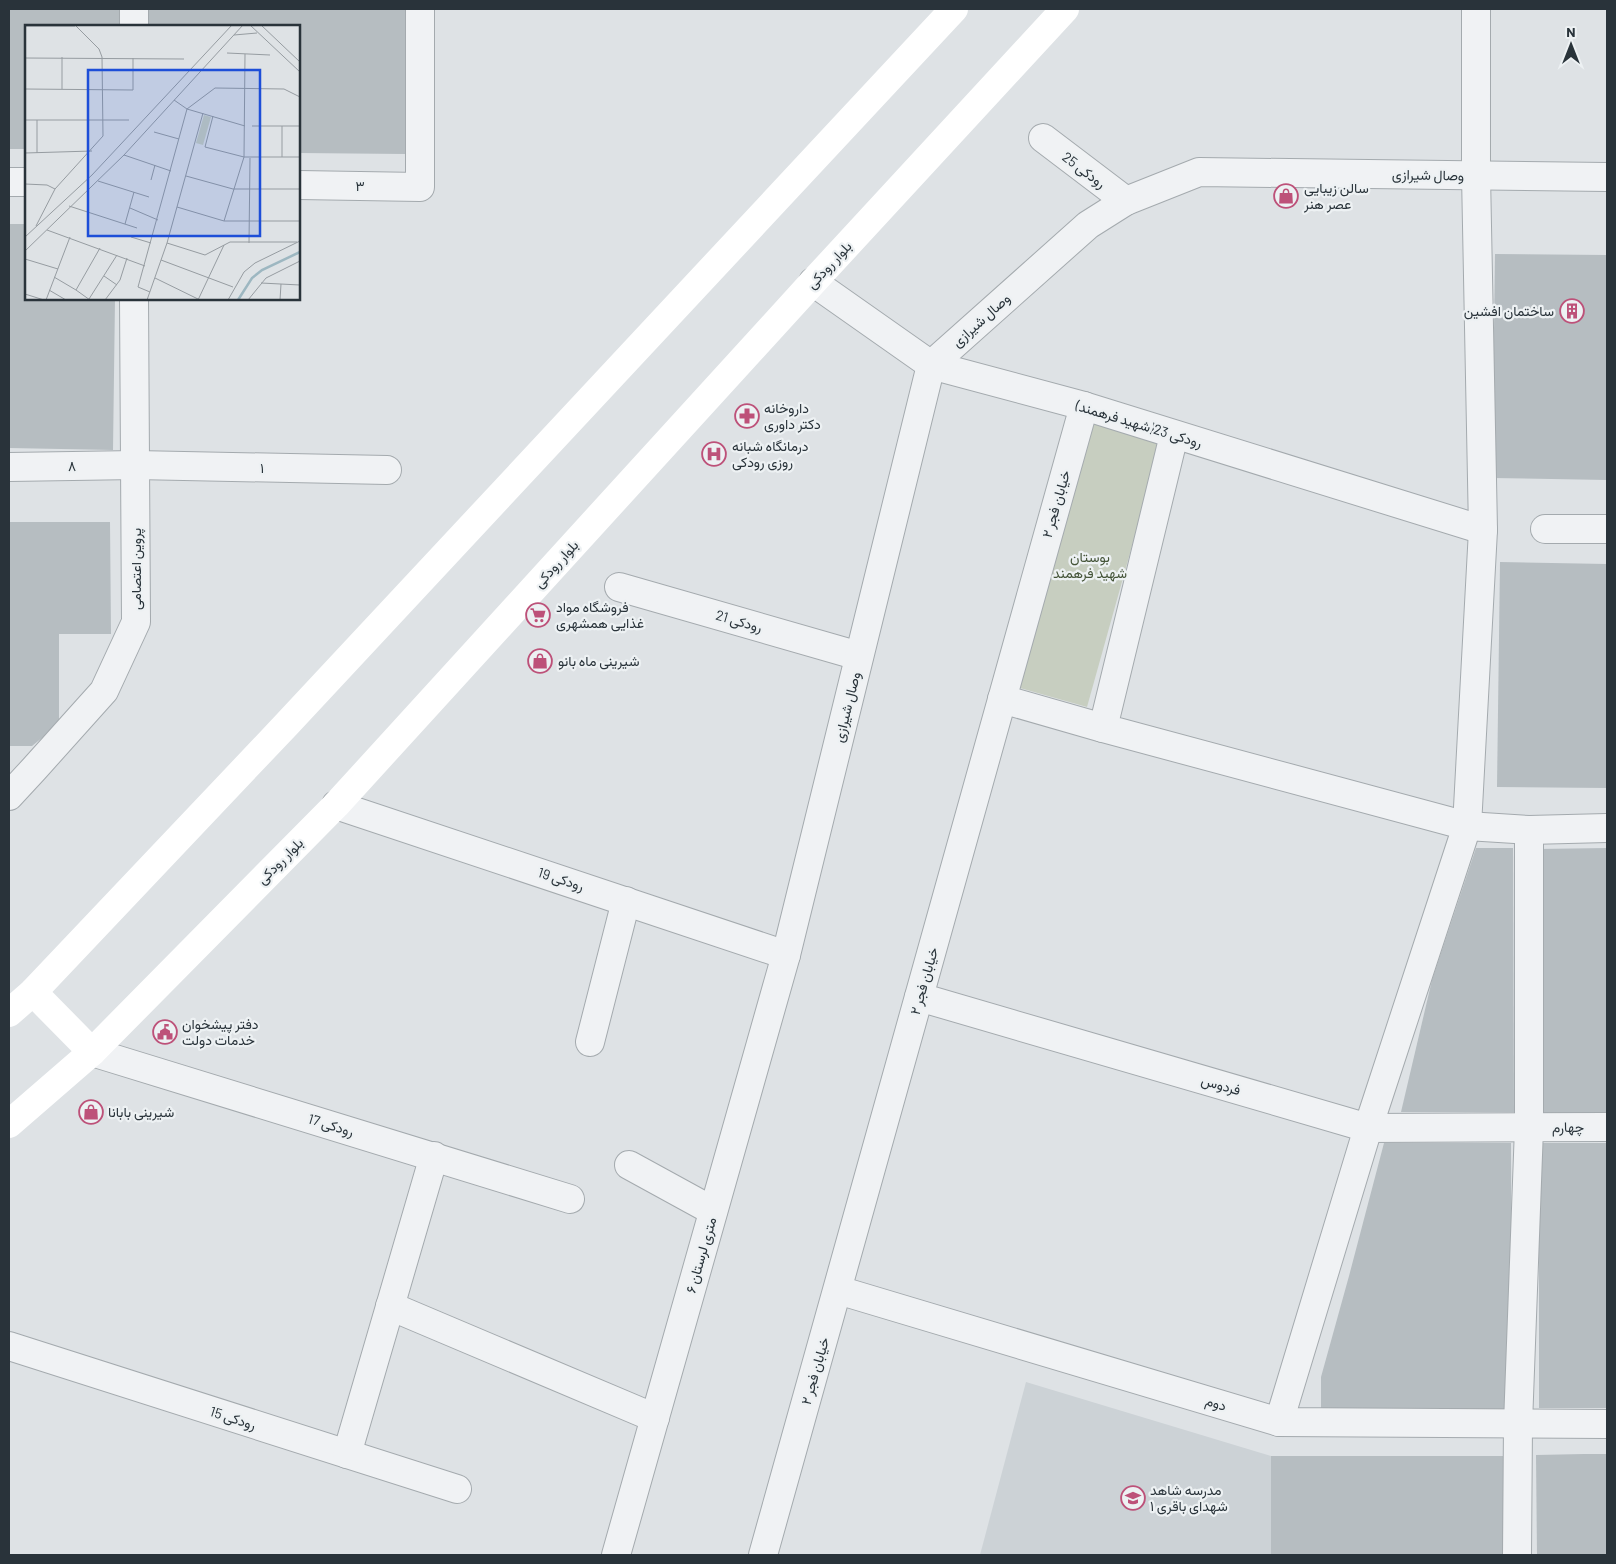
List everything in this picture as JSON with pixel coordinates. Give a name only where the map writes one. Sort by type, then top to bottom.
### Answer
[{"type":"main road","points":[[9,1013],[32,992],[293,718],[954,9]]},
{"type":"main road","name":"بلوار رودکی","points":[[9,1124],[92,1052],[336,804],[1065,9]]},
{"type":"main road","points":[[32,992],[92,1052]]},
{"type":"street","points":[[134,9],[134,25]]},
{"type":"street","name":"۳","points":[[300,185],[420,187],[420,9]]},
{"type":"street","points":[[1279,1422],[1368,1128],[1467,826],[1482,530],[1476,175],[1476,9]]},
{"type":"street","name":"رودکی 25","points":[[1043,138],[1126,201]]},
{"type":"street","name":"وصال شیرازی","points":[[786,955],[931,365],[1088,225],[1126,201],[1199,172],[1607,177]]},
{"type":"street","points":[[9,182],[25,182]]},
{"type":"street","name":"رودکی 23(شهید فرهمند)","points":[[813,282],[931,365],[1084,406],[1482,530]]},
{"type":"street","name":"پروین اعتصامی","points":[[9,796],[22,770],[104,691],[136,622],[134,300]]},
{"type":"street","name":"خیابان فجر ۲","points":[[762,1555],[838,1290],[1084,406]]},
{"type":"street","points":[[1103,728],[1174,435]]},
{"type":"street","name":"۸","points":[[9,467],[136,465]]},
{"type":"street","name":"۱","points":[[136,465],[387,470]]},
{"type":"street","points":[[1545,529],[1607,529]]},
{"type":"street","name":"رودکی 21","points":[[619,586],[859,656]]},
{"type":"street","points":[[1002,699],[1467,826],[1529,830],[1607,828]]},
{"type":"street","name":"رودکی 19","points":[[336,804],[786,955]]},
{"type":"street","points":[[1518,1555],[1518,1424],[1529,1128],[1529,830]]},
{"type":"street","points":[[590,1042],[626,901]]},
{"type":"street","name":"۶ متری لرستان","points":[[616,1555],[786,955]]},
{"type":"street","name":"فردوس","points":[[919,997],[1368,1128],[1529,1128]]},
{"type":"street","name":"رودکی 17","points":[[92,1052],[570,1199]]},
{"type":"street","name":"چهارم","points":[[1529,1128],[1607,1127]]},
{"type":"street","points":[[347,1454],[434,1156]]},
{"type":"street","points":[[629,1165],[713,1211]]},
{"type":"street","name":"دوم","points":[[838,1290],[1279,1422],[1607,1424]]},
{"type":"street","points":[[390,1306],[655,1418]]},
{"type":"street","name":"رودکی 15","points":[[9,1346],[456,1489]]},
{"type":"shaded area","name":"مدرسه شاهد شهدای باقری ۱","points":[[1026,1382],[1271,1456],[1271,1555],[980,1555]]},
{"type":"green space","name":"بوستان شهید فرهمند","points":[[1094,424],[1161,442],[1087,707],[1020,688]]},
{"type":"building","points":[[9,9],[126,9],[126,25],[25,25],[25,149],[9,149]]},
{"type":"building","points":[[147,9],[406,9],[405,154],[300,153],[300,25],[147,25]]},
{"type":"building","points":[[9,224],[25,224],[25,300],[115,300],[113,450],[9,448]]},
{"type":"building","points":[[1495,254],[1607,255],[1607,480],[1492,478]]},
{"type":"building","points":[[9,522],[110,522],[111,634],[59,634],[59,724],[32,746],[9,746]]},
{"type":"building","points":[[1500,562],[1607,564],[1607,788],[1497,787]]},
{"type":"building","points":[[1476,848],[1513,848],[1514,1112],[1401,1112],[1432,980]]},
{"type":"building","points":[[1607,848],[1607,1113],[1538,1113],[1537,849]]},
{"type":"building","points":[[1384,1143],[1511,1143],[1512,1409],[1321,1409],[1321,1377]]},
{"type":"building","points":[[1539,1143],[1607,1143],[1607,1408],[1539,1408]]},
{"type":"building","points":[[1607,1454],[1607,1555],[1537,1555],[1536,1455]]},
{"type":"building","points":[[1271,1456],[1509,1456],[1510,1555],[1271,1555]]},
{"type":"place","name":"سالن زیبایی عصر هنر","points":[[1286,196]]},
{"type":"place","name":"ساختمان افشین","points":[[1572,311]]},
{"type":"place","name":"داروخانه دکتر داوری","points":[[747,416]]},
{"type":"place","name":"درمانگاه شبانه روزی رودکی","points":[[714,454]]},
{"type":"place","name":"فروشگاه مواد غذایی همشهری","points":[[538,615]]},
{"type":"place","name":"شیرینی ماه بانو","points":[[540,661]]},
{"type":"place","name":"دفتر پیشخوان خدمات دولت","points":[[165,1032]]},
{"type":"place","name":"شیرینی بابانا","points":[[91,1112]]},
{"type":"place","name":"مدرسه شاهد شهدای باقری ۱","points":[[1133,1498]]}]
